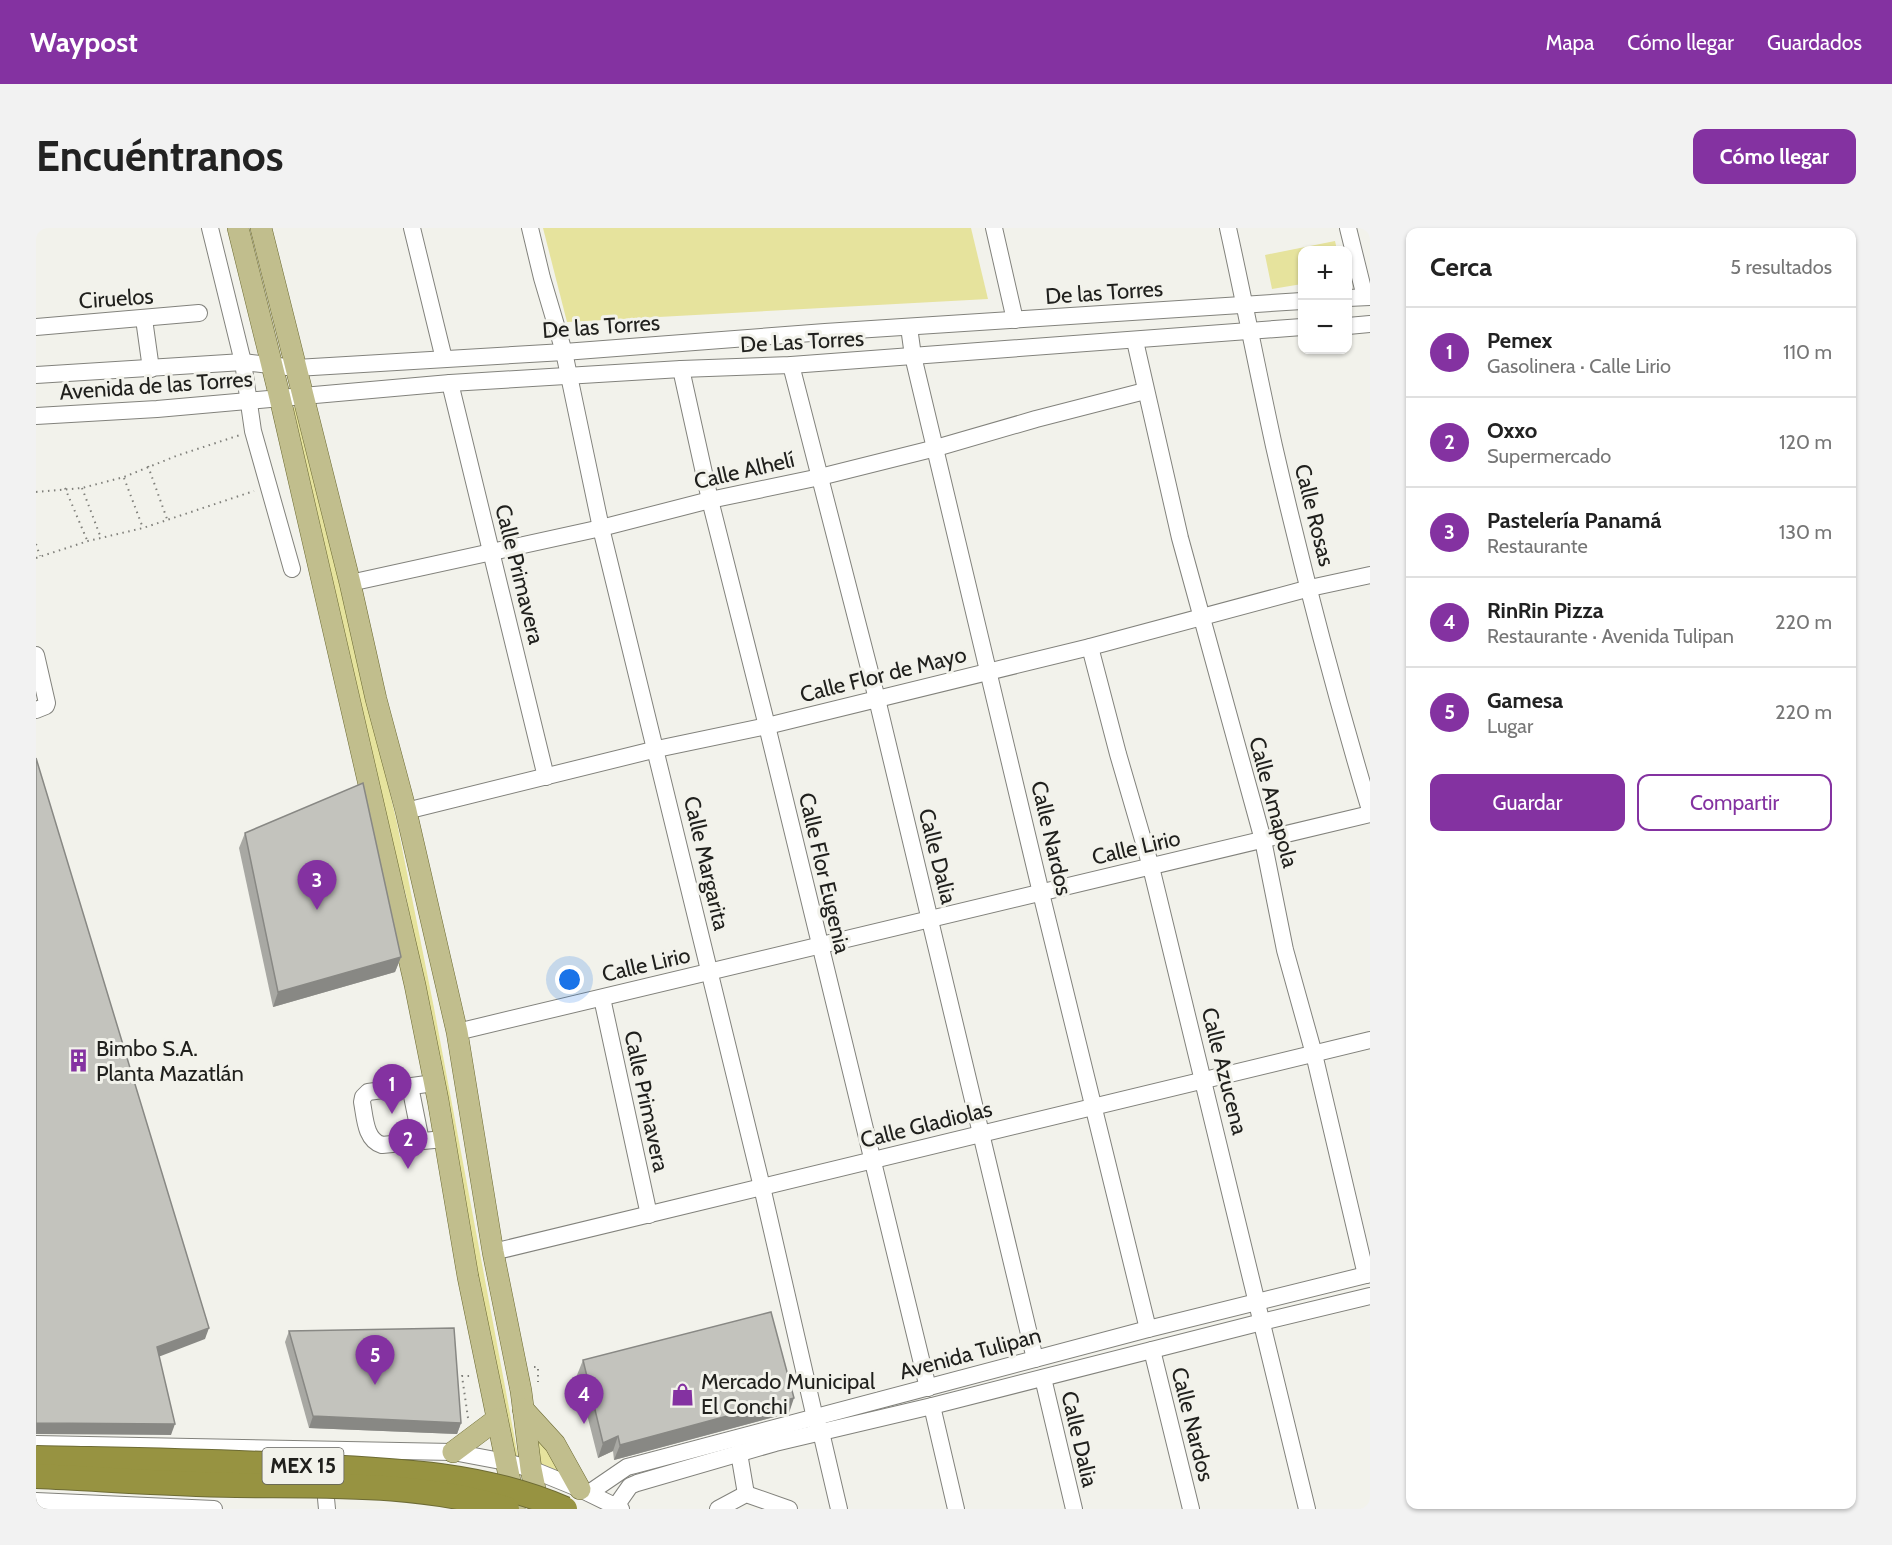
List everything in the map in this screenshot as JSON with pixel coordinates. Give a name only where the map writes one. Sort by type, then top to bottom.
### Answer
[{"type":"highway","name":"MEX 15","points":[[36,1458],[275,1464],[401,1470],[477,1482],[545,1500],[565,1509]]},
{"type":"highway","name":"MEX 15","points":[[36,1476],[214,1484],[371,1487],[465,1497],[507,1509]]},
{"type":"main road","points":[[238,228],[280,398],[415,985],[468,1277],[515,1509]]},
{"type":"main road","points":[[261,228],[351,583],[376,699],[406,811],[457,1032],[539,1509]]},
{"type":"main road","points":[[523,1409],[555,1444],[585,1491]]},
{"type":"main road","points":[[453,1452],[496,1419]]},
{"type":"street","points":[[210,228],[243,362],[253,430],[292,569]]},
{"type":"street","points":[[412,228],[444,358]]},
{"type":"street","name":"Calle Margarita","points":[[530,228],[564,352],[601,528],[657,749],[839,1509]]},
{"type":"street","points":[[994,228],[1016,320]]},
{"type":"street","name":"Calle Rosas","points":[[1228,228],[1277,458],[1336,696],[1370,812]]},
{"type":"street","points":[[1348,228],[1367,297],[1352,298]]},
{"type":"street","name":"De las Torres","points":[[296,368],[1298,302]]},
{"type":"street","name":"Ciruelos","points":[[36,327],[199,313]]},
{"type":"street","points":[[144,319],[151,369]]},
{"type":"street","points":[[1352,326],[1370,324]]},
{"type":"street","points":[[909,327],[913,356]]},
{"type":"street","name":"De Las Torres","points":[[303,395],[450,383],[790,365],[1298,327]]},
{"type":"street","name":"Calle Amapola","points":[[1135,341],[1145,391],[1201,618],[1263,840],[1285,950],[1314,1054],[1368,1275]]},
{"type":"street","name":"Calle Nardos","points":[[913,356],[1148,1329]]},
{"type":"street","name":"Avenida de las Torres","points":[[36,375],[243,362],[296,368]]},
{"type":"street","name":"Calle Dalia","points":[[790,365],[877,699],[1035,1359]]},
{"type":"street","name":"Calle Flor Eugenia","points":[[681,369],[710,500],[928,1388]]},
{"type":"street","name":"Calle Primavera","points":[[450,383],[546,777]]},
{"type":"street","name":"Calle Alhelí","points":[[351,583],[601,528],[710,500],[820,477],[1145,391]]},
{"type":"street","name":"Avenida de las Torres","points":[[36,416],[157,409],[303,395]]},
{"type":"street","name":"Calle Flor de Mayo","points":[[406,811],[1090,647],[1310,588],[1370,575]]},
{"type":"street","name":"Calle Azucena","points":[[1090,647],[1151,867],[1306,1509]]},
{"type":"street","points":[[36,655],[47,703],[41,708]]},
{"type":"street","name":"Calle Lirio","points":[[457,1032],[1151,867],[1370,812]]},
{"type":"street","name":"Calle Primavera","points":[[602,998],[649,1215]]},
{"type":"street","name":"Calle Gladiolas","points":[[493,1252],[1370,1040]]},
{"type":"street","points":[[434,1083],[368,1092],[362,1102],[370,1137],[374,1143],[382,1145],[444,1139]]},
{"type":"street","points":[[410,1086],[421,1141]]},
{"type":"street","name":"Avenida Tulipan","points":[[618,1507],[630,1486],[637,1483],[734,1450],[818,1426],[928,1388],[1148,1329],[1368,1275]]},
{"type":"street","name":"Avenida Tulipan","points":[[818,1426],[932,1406],[1370,1296]]},
{"type":"street","name":"Calle Nardos","points":[[1152,1350],[1191,1509]]},
{"type":"street","name":"Calle Dalia","points":[[1043,1378],[1074,1509]]},
{"type":"street","points":[[932,1406],[956,1509]]},
{"type":"street","name":"MEX 15","points":[[36,1444],[453,1452],[531,1469],[618,1507]]},
{"type":"street","points":[[321,1450],[327,1509]]},
{"type":"street","points":[[734,1450],[746,1494]]},
{"type":"street","name":"Avenida Tulipan","points":[[585,1491],[627,1467],[734,1450]]},
{"type":"street","points":[[718,1509],[746,1494],[789,1509]]},
{"type":"street","points":[[36,1501],[83,1506],[214,1509]]},
{"type":"path","points":[[36,492],[82,488],[124,477],[148,466],[253,430]]},
{"type":"path","points":[[148,466],[167,519]]},
{"type":"path","points":[[124,477],[143,528]]},
{"type":"path","points":[[36,544],[38,557],[88,541],[143,528],[270,486]]},
{"type":"path","points":[[65,488],[88,541]]},
{"type":"path","points":[[82,488],[101,538]]},
{"type":"path","points":[[469,1423],[462,1376],[471,1376],[471,1383]]},
{"type":"shaded area","points":[[543,228],[971,228],[988,299],[567,322]]},
{"type":"shaded area","points":[[1335,241],[1336,246],[1310,246]]},
{"type":"shaded area","points":[[1298,248],[1298,285],[1272,289],[1265,255]]},
{"type":"shaded area","points":[[293,407],[298,409],[397,823],[518,1456],[514,1459],[509,1456],[406,895],[387,827]]},
{"type":"shaded area","points":[[527,1436],[539,1437],[559,1468],[558,1472],[545,1473]]},
{"type":"building","name":"Bimbo S.A. Planta Mazatlán","points":[[36,758],[209,1328],[157,1347],[175,1424],[36,1423]]},
{"type":"building","points":[[363,783],[401,957],[278,992],[245,833]]},
{"type":"building","name":"Mercado Municipal El Conchi","points":[[771,1312],[794,1398],[620,1445],[618,1436],[603,1443],[583,1360]]},
{"type":"building","points":[[454,1328],[461,1423],[313,1416],[289,1331]]},
{"type":"place","name":"Pastelería Panamá","points":[[317,910]]},
{"type":"place","name":"Bimbo S.A. Planta Mazatlán","points":[[78,1061]]},
{"type":"place","name":"Pemex","points":[[392,1114]]},
{"type":"place","name":"Oxxo","points":[[408,1169]]},
{"type":"place","name":"Gamesa","points":[[375,1385]]},
{"type":"place","name":"Mercado Municipal El Conchi","points":[[683,1394]]},
{"type":"place","name":"RinRin Pizza","points":[[584,1424]]}]
